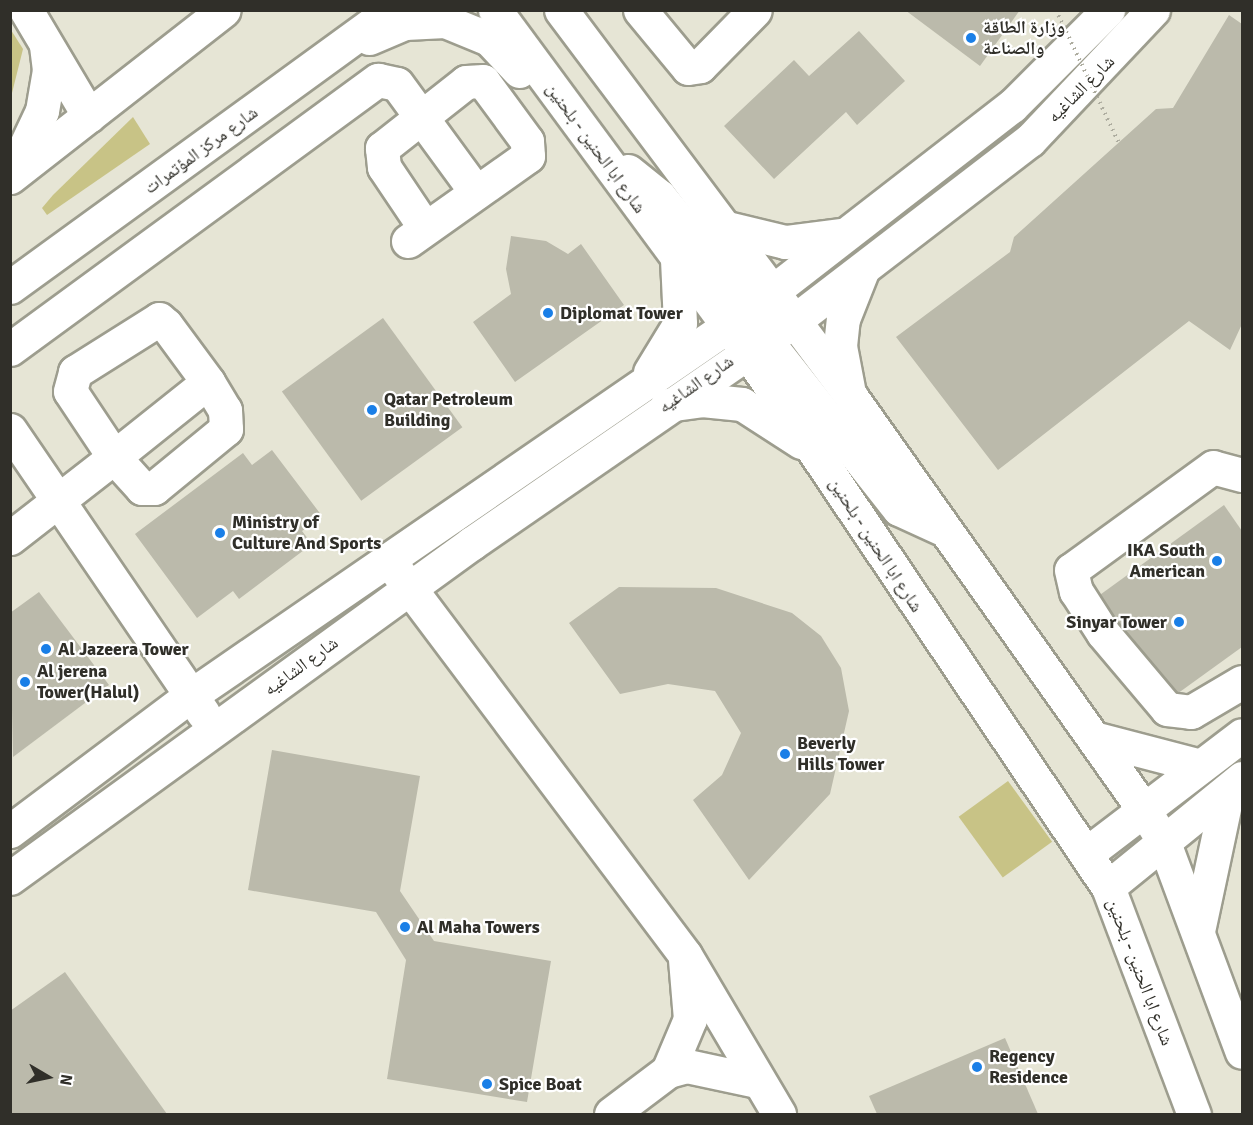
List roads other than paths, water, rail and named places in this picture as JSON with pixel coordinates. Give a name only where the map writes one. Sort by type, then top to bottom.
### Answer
[{"type":"street","points":[[26,10],[89,116]]},
{"type":"street","name":"شارع مركز المؤتمرات","points":[[10,287],[336,53],[391,10]]},
{"type":"street","name":"شارع ابا الحنين - بلحنين","points":[[495,10],[677,260],[752,323]]},
{"type":"street","name":"شارع ابا الحنين - بلحنين","points":[[561,10],[604,74],[723,227],[752,323],[812,446],[1108,887],[1194,1114]]},
{"type":"street","points":[[585,10],[604,74]]},
{"type":"street","points":[[640,10],[688,68],[700,66],[755,10]]},
{"type":"street","name":"شارع الشاغيه","points":[[22,870],[665,405],[844,233],[1012,106],[1108,10]]},
{"type":"street","name":"شارع الشاغيه","points":[[794,321],[1030,140],[1153,10]]},
{"type":"street","points":[[10,176],[222,11]]},
{"type":"street","points":[[336,53],[405,23],[445,21],[489,39],[531,82],[554,91]]},
{"type":"street","points":[[10,176],[42,111],[49,70],[46,45]]},
{"type":"street","points":[[10,349],[378,80],[397,84],[423,116],[476,192]]},
{"type":"street","points":[[483,81],[527,141],[528,156],[476,192],[416,234],[381,158],[382,148],[466,82],[483,81]]},
{"type":"street","points":[[607,164],[643,179],[752,323],[899,509],[946,530]]},
{"type":"street","points":[[723,227],[785,242],[844,233]]},
{"type":"street","points":[[641,384],[680,323],[677,260]]},
{"type":"street","points":[[852,398],[840,346],[846,306],[863,268]]},
{"type":"street","points":[[159,320],[208,382],[225,410],[226,429],[154,488],[136,485],[114,457],[70,391],[75,372],[159,320]]},
{"type":"street","points":[[752,323],[794,321],[852,398],[1097,740],[1163,840],[1242,1052]]},
{"type":"street","name":"شارع الشاغيه","points":[[11,830],[190,696],[641,384],[752,323]]},
{"type":"street","points":[[10,538],[60,503],[208,382]]},
{"type":"street","points":[[665,405],[702,400],[742,404],[812,446]]},
{"type":"street","points":[[10,430],[190,696],[215,729]]},
{"type":"street","points":[[1242,475],[1212,467],[1071,570],[1076,591],[1103,633],[1167,709],[1191,712],[1242,682]]},
{"type":"street","points":[[389,559],[409,589],[685,955],[757,1081],[779,1114]]},
{"type":"street","points":[[1086,854],[1242,735]]},
{"type":"street","points":[[1097,740],[1201,766]]},
{"type":"street","points":[[1108,887],[1163,840],[1235,784]]},
{"type":"street","points":[[1198,931],[1235,784]]},
{"type":"street","points":[[11,830],[22,870]]},
{"type":"street","points":[[611,1114],[668,1071],[690,1019],[685,955]]},
{"type":"street","points":[[668,1071],[704,1067],[757,1081]]},
{"type":"place","name":"وزارة الطاقة والصناعة","points":[[971,38]]},
{"type":"place","name":"Diplomat Tower","points":[[548,313]]},
{"type":"place","name":"Qatar Petroleum Building","points":[[372,410]]},
{"type":"place","name":"Ministry of Culture And Sports","points":[[220,533]]},
{"type":"place","name":"IKA South American","points":[[1217,561]]},
{"type":"place","name":"Sinyar Tower","points":[[1179,622]]},
{"type":"place","name":"Al Jazeera Tower","points":[[46,649]]},
{"type":"place","name":"Al jerena Tower(Halul)","points":[[25,682]]},
{"type":"place","name":"Beverly Hills Tower","points":[[785,754]]},
{"type":"place","name":"Al Maha Towers","points":[[405,927]]},
{"type":"place","name":"Regency Residence","points":[[977,1067]]},
{"type":"place","name":"Spice Boat","points":[[487,1084]]}]
